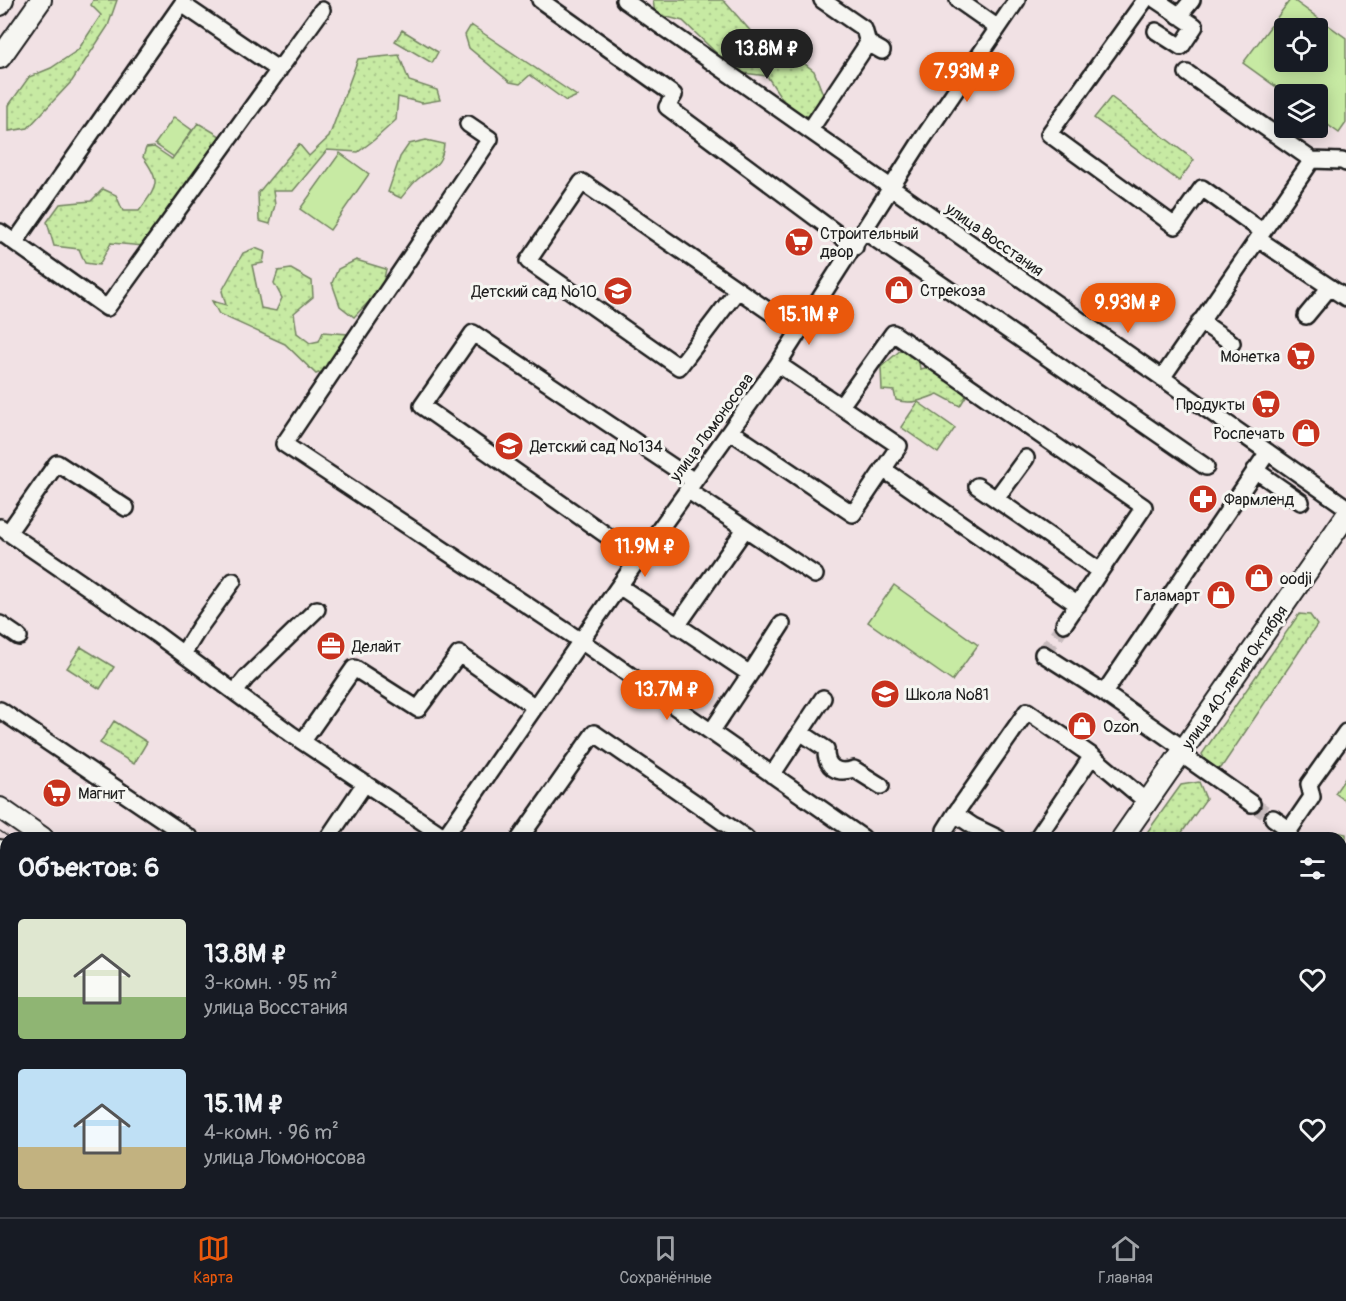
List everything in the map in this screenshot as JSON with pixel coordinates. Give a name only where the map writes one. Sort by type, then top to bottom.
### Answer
[{"type":"main road","points":[[0,5],[3,0]]},
{"type":"main road","points":[[0,58],[41,0]]},
{"type":"main road","name":"улица 40-летия Октября","points":[[1126,832],[1346,516]]},
{"type":"main road","points":[[0,808],[34,832]]},
{"type":"street","points":[[540,0],[674,95],[667,107],[855,247]]},
{"type":"street","name":"улица Восстания","points":[[624,0],[1346,507]]},
{"type":"street","points":[[958,0],[998,28]]},
{"type":"street","name":"улица Ломоносова","points":[[449,832],[619,586],[778,364],[1017,0]]},
{"type":"street","points":[[1145,0],[1049,134],[1176,226],[1202,188],[1260,235],[1346,298]]},
{"type":"street","points":[[1156,0],[1195,26],[1181,47],[1156,31]]},
{"type":"street","points":[[1179,16],[1192,0]]},
{"type":"street","points":[[826,1],[864,29],[868,43],[882,51]]},
{"type":"street","points":[[15,242],[183,4],[279,70]]},
{"type":"street","points":[[0,232],[107,308],[322,10]]},
{"type":"street","points":[[810,130],[868,43]]},
{"type":"street","points":[[1187,73],[1312,160],[1342,160],[1346,163]]},
{"type":"street","points":[[468,124],[490,140],[284,444],[581,641],[852,832]]},
{"type":"street","points":[[1162,378],[1312,160]]},
{"type":"street","points":[[737,291],[679,367],[528,261],[582,182],[799,332]]},
{"type":"street","points":[[864,231],[1206,467]]},
{"type":"street","points":[[1306,316],[1330,287]]},
{"type":"street","points":[[1200,321],[1232,343]]},
{"type":"street","points":[[639,558],[422,406],[473,333],[691,486],[745,529],[815,575]]},
{"type":"street","points":[[841,406],[893,333],[1144,507],[1064,624]]},
{"type":"street","points":[[730,431],[853,514],[899,446],[778,364]]},
{"type":"street","points":[[1104,693],[1268,452]]},
{"type":"street","points":[[996,499],[1026,458]]},
{"type":"street","points":[[126,508],[57,463],[4,530],[436,832]]},
{"type":"street","points":[[883,469],[1078,605]]},
{"type":"street","points":[[1255,470],[1301,502]]},
{"type":"street","points":[[977,486],[1100,571]]},
{"type":"street","points":[[677,626],[745,529]]},
{"type":"street","points":[[183,654],[233,581]]},
{"type":"street","points":[[619,586],[750,674]]},
{"type":"street","points":[[235,693],[246,678],[317,609]]},
{"type":"street","points":[[0,624],[19,637]]},
{"type":"street","points":[[711,732],[782,624]]},
{"type":"street","points":[[303,741],[354,668],[418,710],[459,654],[535,707]]},
{"type":"street","points":[[1043,654],[1104,693],[1252,804]]},
{"type":"street","points":[[772,775],[823,698]]},
{"type":"street","points":[[0,710],[181,832]]},
{"type":"street","points":[[945,830],[1027,711],[1092,756],[1147,802]]},
{"type":"street","points":[[800,732],[826,749],[828,764],[833,768],[846,772],[854,769],[881,786]]},
{"type":"street","points":[[1288,832],[1312,797],[1309,784],[1346,732]]},
{"type":"street","points":[[524,832],[594,733],[737,832]]},
{"type":"street","points":[[1040,832],[1092,756]]},
{"type":"street","points":[[332,832],[365,783]]},
{"type":"street","points":[[955,814],[986,832]]},
{"type":"street","points":[[1273,819],[1285,832]]},
{"type":"green space","points":[[93,0],[117,0],[108,26],[72,81],[28,128],[9,131],[9,105],[29,77],[51,68],[78,50],[101,15],[91,5]]},
{"type":"green space","points":[[653,0],[722,0],[725,2],[769,52],[793,55],[814,71],[824,97],[811,117],[790,111],[767,76],[736,72],[683,21],[655,14]]},
{"type":"green space","points":[[1290,0],[1318,18],[1277,18]]},
{"type":"green space","points":[[1274,21],[1274,72],[1328,72],[1328,25],[1346,38],[1346,123],[1339,133],[1328,125],[1328,84],[1274,85],[1243,63]]},
{"type":"green space","points":[[471,25],[577,96],[566,101],[530,75],[520,84],[510,82],[469,48],[465,35]]},
{"type":"green space","points":[[402,30],[438,52],[432,63],[395,41]]},
{"type":"green space","points":[[399,55],[409,81],[437,90],[440,100],[422,103],[398,97],[396,120],[374,140],[358,152],[327,150],[293,191],[273,191],[275,205],[270,224],[259,221],[258,193],[299,144],[309,156],[329,137],[358,59]]},
{"type":"green space","points":[[1111,97],[1194,160],[1179,181],[1094,118]]},
{"type":"green space","points":[[174,117],[192,130],[174,157],[155,144]]},
{"type":"green space","points":[[198,123],[220,136],[144,246],[111,243],[99,265],[85,263],[79,249],[54,246],[47,222],[60,204],[91,201],[103,189],[116,195],[123,211],[139,211],[150,196],[155,184],[153,173],[143,157],[146,148],[154,147],[172,159]]},
{"type":"green space","points":[[426,140],[444,144],[439,161],[401,198],[388,192],[400,157],[409,144]]},
{"type":"green space","points":[[340,153],[369,174],[330,230],[300,209]]},
{"type":"green space","points":[[255,248],[265,252],[263,263],[252,265],[261,308],[276,311],[282,298],[274,283],[278,271],[291,269],[312,281],[313,297],[294,313],[297,333],[310,343],[319,341],[323,332],[348,334],[326,370],[316,374],[285,344],[219,314],[212,301],[226,305],[222,291],[243,253]]},
{"type":"green space","points":[[356,260],[386,269],[382,288],[354,317],[340,306],[332,283],[338,269]]},
{"type":"green space","points":[[902,349],[918,356],[920,369],[935,366],[947,375],[966,396],[960,406],[938,394],[922,400],[907,402],[896,400],[894,391],[882,390],[881,367]]},
{"type":"green space","points":[[918,402],[955,428],[938,453],[901,427]]},
{"type":"green space","points":[[894,585],[978,645],[952,681],[868,622]]},
{"type":"green space","points":[[1299,614],[1310,615],[1317,625],[1221,768],[1209,768],[1202,754]]},
{"type":"green space","points":[[81,647],[114,667],[100,689],[67,668]]},
{"type":"green space","points":[[114,721],[147,742],[134,764],[100,743]]},
{"type":"green space","points":[[1346,777],[1346,801],[1335,793]]},
{"type":"green space","points":[[1199,782],[1206,799],[1182,832],[1147,832],[1181,785]]},
{"type":"tunnel","points":[[1043,654],[1064,624]]},
{"type":"tunnel","points":[[1252,804],[1273,818]]},
{"type":"place","name":"Строительный двор","points":[[799,242]]},
{"type":"place","name":"Стрекоза","points":[[899,290]]},
{"type":"place","name":"Детский сад №10","points":[[618,291]]},
{"type":"place","name":"Монетка","points":[[1301,356]]},
{"type":"place","name":"Продукты","points":[[1266,404]]},
{"type":"place","name":"Роспечать","points":[[1306,433]]},
{"type":"place","name":"Детский сад №134","points":[[509,446]]},
{"type":"place","name":"Фармленд","points":[[1203,499]]},
{"type":"place","name":"oodji","points":[[1259,578]]},
{"type":"place","name":"Галамарт","points":[[1221,595]]},
{"type":"place","name":"Делайт","points":[[331,646]]},
{"type":"place","name":"Школа №81","points":[[885,694]]},
{"type":"place","name":"Ozon","points":[[1082,726]]},
{"type":"place","name":"Магнит","points":[[57,793]]}]
